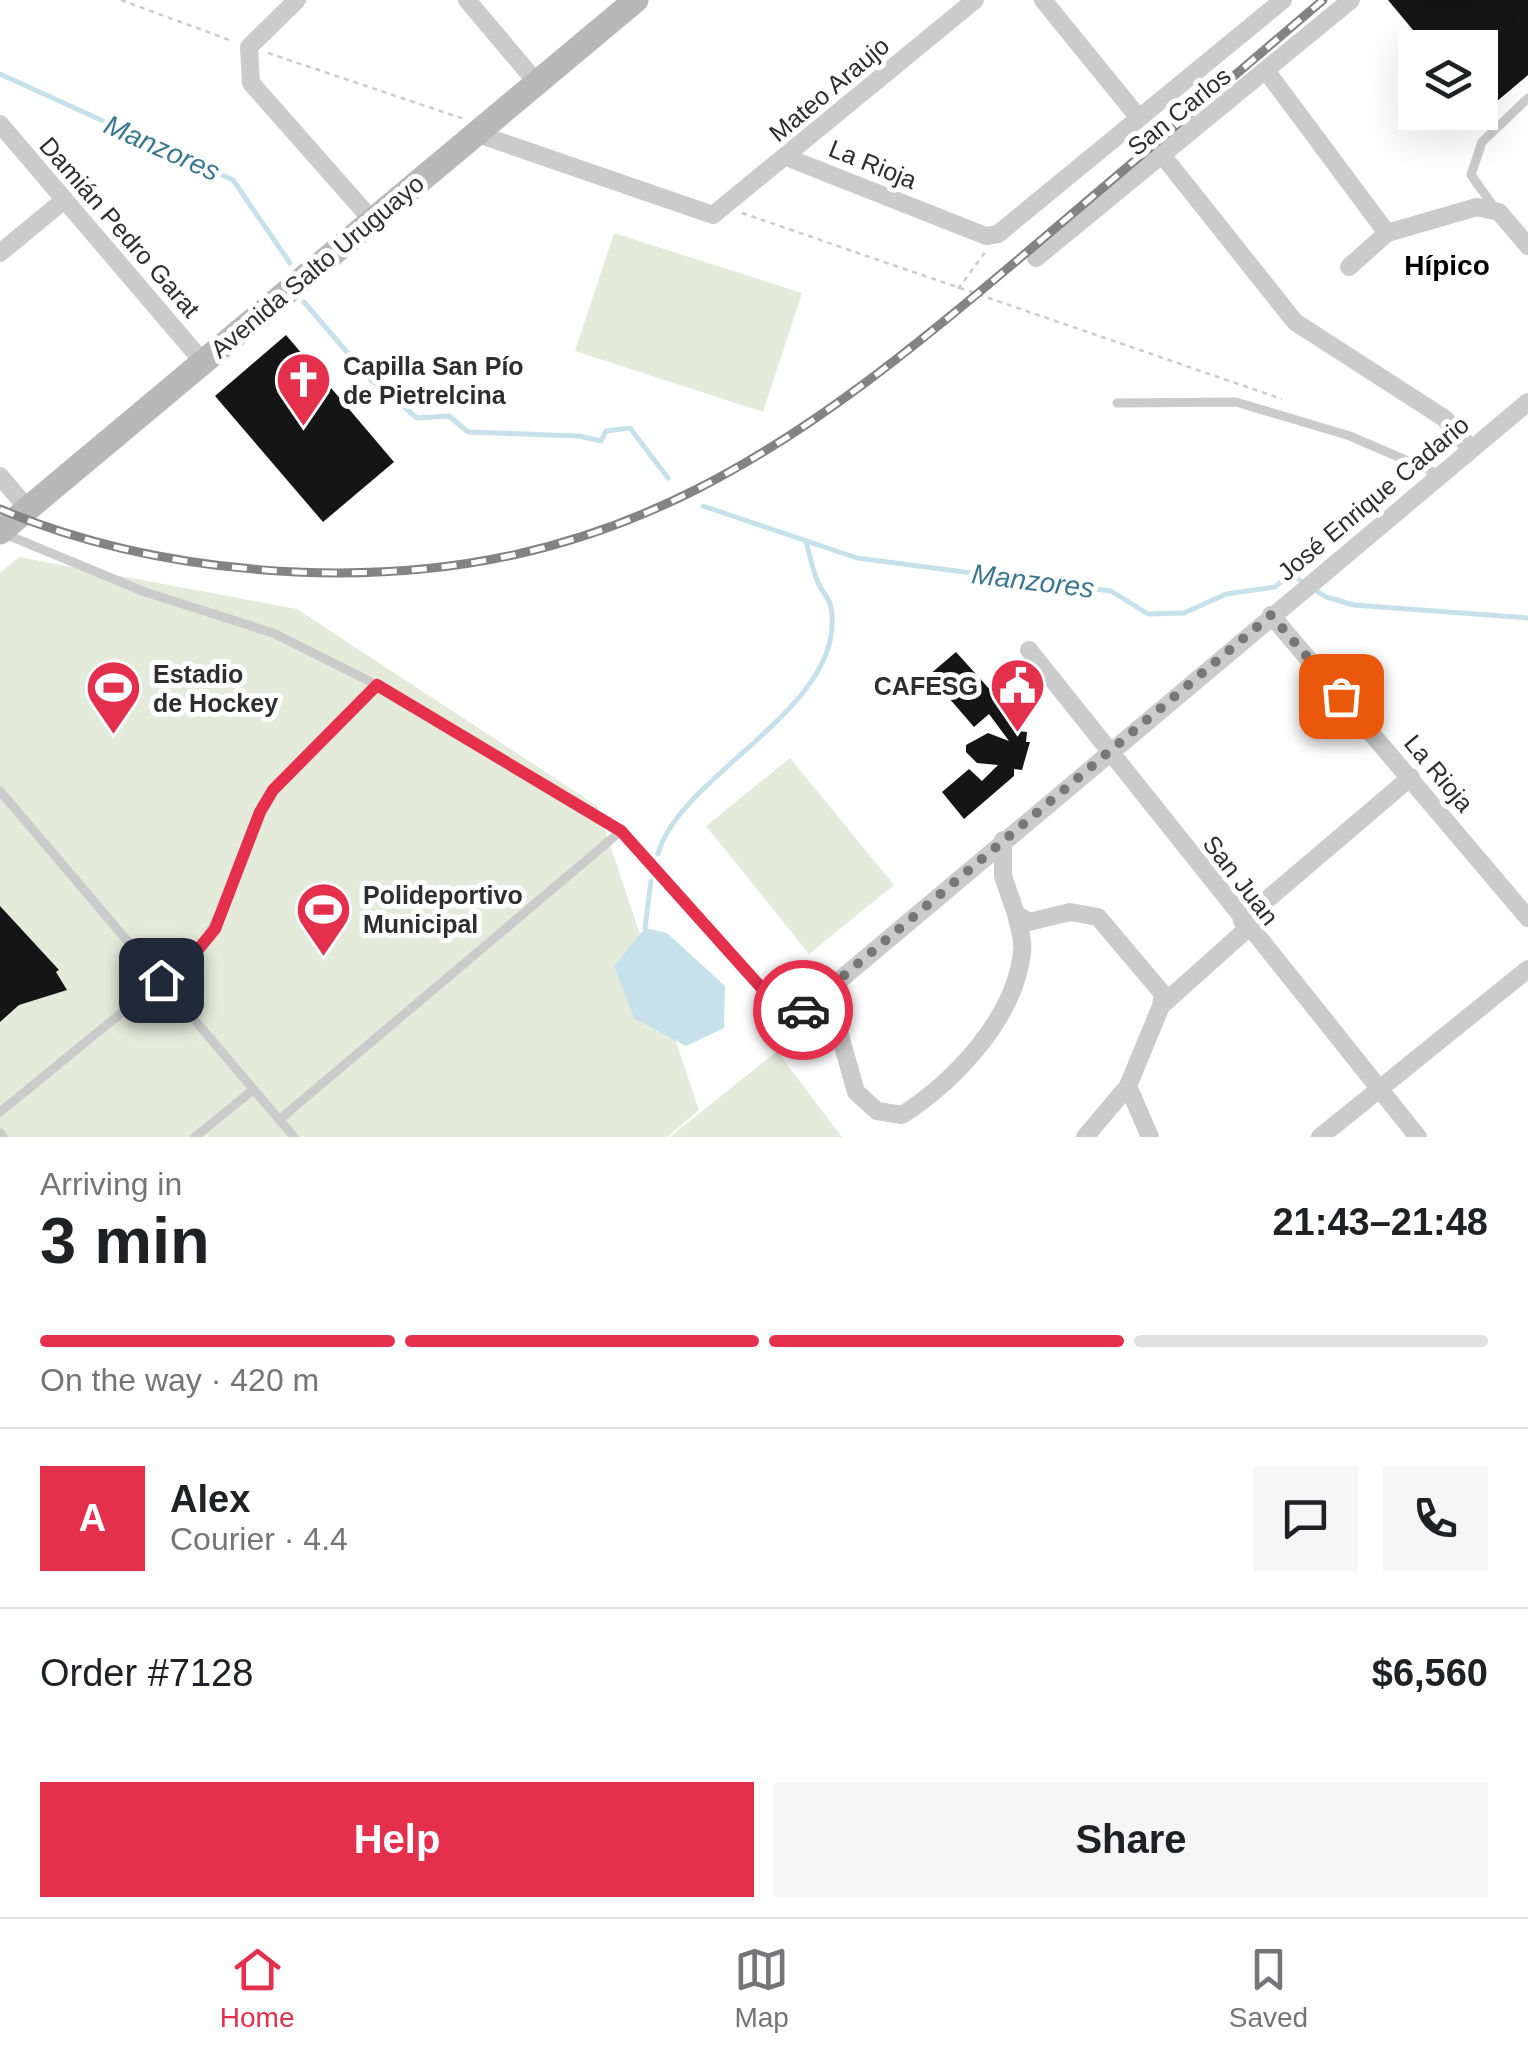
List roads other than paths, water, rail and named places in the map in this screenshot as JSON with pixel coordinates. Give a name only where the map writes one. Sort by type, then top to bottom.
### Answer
[{"type":"main road","name":"Avenida Salto Uruguayo","points":[[0,532],[636,0]]},
{"type":"street","points":[[297,0],[249,47],[252,84],[372,220]]},
{"type":"street","points":[[468,0],[537,82]]},
{"type":"street","name":"Mateo Araujo","points":[[480,130],[714,215],[975,0]]},
{"type":"street","points":[[1043,0],[1139,118]]},
{"type":"street","name":"San Carlos","points":[[998,234],[1283,0]]},
{"type":"street","name":"San Carlos","points":[[1036,258],[1351,0]]},
{"type":"street","points":[[1267,72],[1387,233]]},
{"type":"street","name":"Damián Pedro Garat","points":[[0,124],[203,362]]},
{"type":"street","points":[[1163,156],[1295,322],[1444,418],[1472,449]]},
{"type":"street","name":"La Rioja","points":[[786,157],[986,236],[998,234]]},
{"type":"street","points":[[0,253],[63,201]]},
{"type":"street","points":[[1349,267],[1387,233],[1477,206],[1499,212],[1528,246]]},
{"type":"street","name":"José Enrique Cadario","points":[[791,1021],[1528,402]]},
{"type":"street","points":[[0,476],[28,509]]},
{"type":"street","name":"La Rioja","points":[[1271,615],[1528,918]]},
{"type":"street","name":"San Juan","points":[[1029,650],[1244,925],[1418,1137]]},
{"type":"street","points":[[1161,1006],[1244,925],[1411,777]]},
{"type":"street","points":[[826,989],[856,1092],[866,1105],[902,1115],[938,1092],[1000,1015],[1023,948],[1004,876],[1003,840]]},
{"type":"street","points":[[1016,914],[1029,922],[1070,912],[1098,917],[1163,994],[1128,1086],[1086,1137]]},
{"type":"street","points":[[1320,1137],[1528,968]]},
{"type":"street","points":[[1128,1086],[1150,1137]]},
{"type":"lane","points":[[1499,212],[1471,175],[1482,142],[1528,98]]},
{"type":"lane","points":[[1117,403],[1236,402],[1350,436],[1440,475]]},
{"type":"lane","points":[[0,532],[145,592],[273,633],[377,685],[621,831],[791,1021]]},
{"type":"lane","points":[[0,1112],[196,952],[215,929],[260,812],[273,790],[377,685]]},
{"type":"lane","points":[[0,791],[294,1137]]},
{"type":"lane","points":[[279,1120],[621,831]]},
{"type":"lane","points":[[195,1137],[254,1089]]},
{"type":"water","points":[[645,928],[667,933],[725,986],[724,1028],[686,1046],[634,1018],[614,966]]},
{"type":"waterway","name":"Manzores","points":[[0,74],[233,180],[290,263]]},
{"type":"waterway","name":"Manzores","points":[[304,302],[371,380],[417,418],[449,416],[468,432],[579,436],[601,441],[606,431],[630,428],[668,478]]},
{"type":"waterway","name":"Manzores","points":[[703,506],[857,558],[1111,591],[1148,614],[1184,613],[1226,594],[1275,587],[1290,574],[1326,597],[1354,605],[1528,618]]},
{"type":"waterway","points":[[658,854],[672,824],[697,795],[790,708],[815,676],[830,643],[831,607],[817,580],[806,542]]},
{"type":"waterway","points":[[645,928],[651,881]]},
{"type":"railway","points":[[0,509],[72,535],[145,554],[220,566],[296,572],[410,570],[514,555],[609,527],[698,489],[782,440],[865,383],[1033,247],[1323,0]]},
{"type":"place","name":"Capilla San Pío de Pietrelcina","points":[[304,429]]},
{"type":"place","name":"CAFESG","points":[[1017,735]]},
{"type":"place","name":"Estadio de Hockey","points":[[114,737]]},
{"type":"place","name":"Polideportivo Municipal","points":[[324,958]]},
{"type":"district","name":"Hípico","points":[[1447,265]]}]
